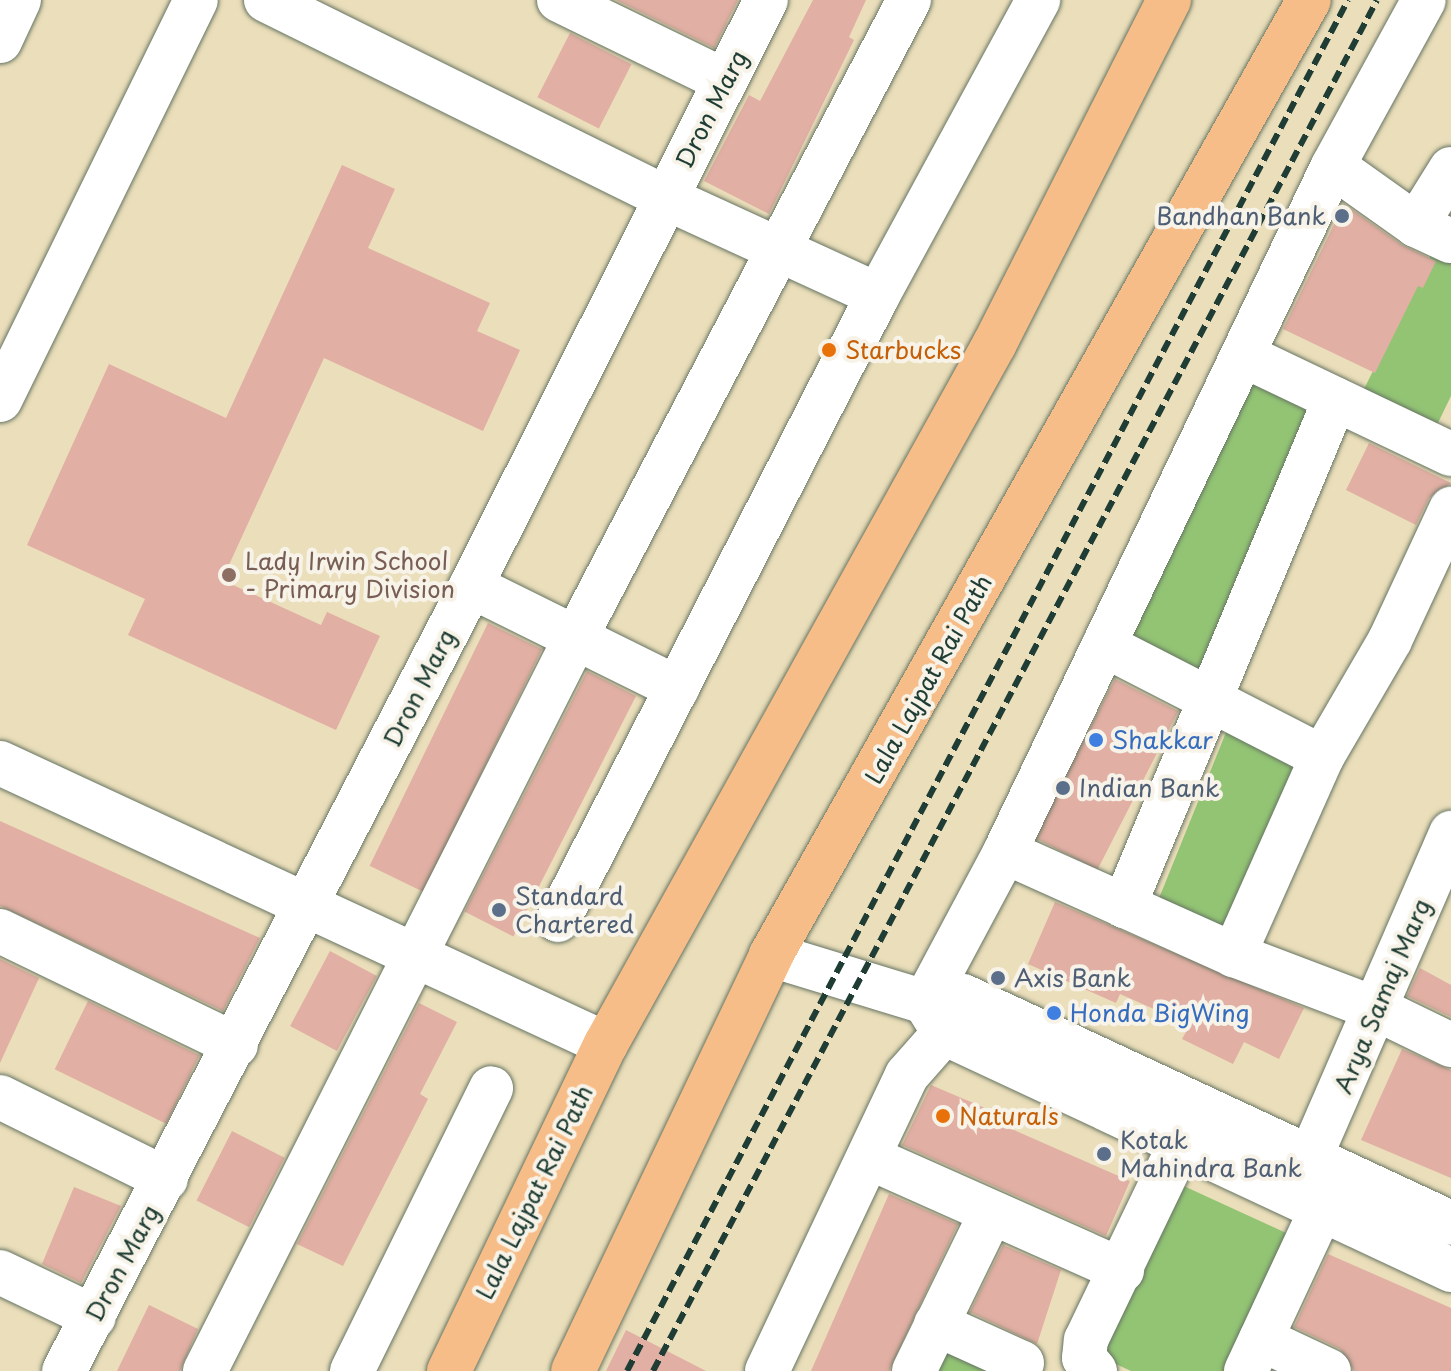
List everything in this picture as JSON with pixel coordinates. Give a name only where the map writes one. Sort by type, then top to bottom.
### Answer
[{"type":"main road","name":"Lala Lajpat Rai Path","points":[[449,1371],[606,1044],[995,343],[1169,0]]},
{"type":"main road","name":"Lala Lajpat Rai Path","points":[[573,1371],[771,955],[1309,0]]},
{"type":"street","points":[[0,41],[19,0]]},
{"type":"street","points":[[0,400],[196,0]]},
{"type":"street","points":[[559,0],[725,81]]},
{"type":"street","name":"Dron Marg","points":[[64,1371],[236,1045],[766,0]]},
{"type":"street","points":[[205,1371],[576,637],[909,0]]},
{"type":"street","points":[[558,920],[878,295],[1038,0]]},
{"type":"street","points":[[767,1371],[870,1158],[1005,852],[1333,166],[1424,0]]},
{"type":"street","points":[[285,4],[666,198],[878,295]]},
{"type":"street","points":[[1333,166],[1434,233],[1451,169]]},
{"type":"street","points":[[1243,355],[1451,454]]},
{"type":"street","points":[[1124,906],[1213,703],[1335,399]]},
{"type":"street","points":[[1234,955],[1322,757],[1390,640],[1451,509]]},
{"type":"street","points":[[471,586],[677,688]]},
{"type":"street","points":[[1104,645],[1322,757]]},
{"type":"street","points":[[0,763],[306,908],[606,1044]]},
{"type":"street","name":"Arya Samaj Marg","points":[[1254,1355],[1308,1188],[1451,833]]},
{"type":"street","points":[[1005,852],[1234,955],[1379,1010],[1451,1045]]},
{"type":"street","points":[[0,931],[236,1045]]},
{"type":"street","points":[[771,955],[934,1017],[1181,1143],[1308,1188],[1451,1223]]},
{"type":"street","points":[[934,1017],[963,996],[1451,1270]]},
{"type":"street","points":[[352,1371],[491,1088]]},
{"type":"street","points":[[0,1097],[166,1179]]},
{"type":"street","points":[[1095,1371],[1084,1358],[1086,1340],[1181,1143]]},
{"type":"street","points":[[870,1158],[1122,1270]]},
{"type":"street","points":[[914,1371],[991,1213]]},
{"type":"street","points":[[0,1272],[94,1317]]},
{"type":"street","points":[[936,1324],[1022,1363],[1018,1371]]},
{"type":"street","points":[[1254,1355],[1329,1371]]},
{"type":"green space","points":[[1437,243],[1451,250],[1451,396],[1435,429],[1362,393]]},
{"type":"green space","points":[[1252,372],[1301,403],[1322,425],[1218,694],[1121,648]]},
{"type":"green space","points":[[1229,725],[1314,759],[1237,950],[1152,916]]},
{"type":"green space","points":[[1175,1182],[1297,1238],[1236,1371],[1131,1371],[1096,1355]]},
{"type":"green space","points":[[941,1342],[1004,1371],[927,1371]]},
{"type":"building","points":[[616,0],[738,0],[714,48]]},
{"type":"building","points":[[813,0],[866,0],[849,37],[854,40],[769,214],[704,181],[749,95],[760,101]]},
{"type":"building","points":[[570,33],[631,64],[599,128],[537,97]]},
{"type":"building","points":[[342,165],[395,189],[368,248],[490,303],[477,331],[520,350],[483,431],[324,358],[222,580],[321,625],[327,612],[380,636],[336,730],[128,635],[145,599],[27,545],[109,364],[226,418]]},
{"type":"building","points":[[1344,204],[1402,245],[1436,261],[1423,288],[1418,286],[1375,373],[1283,329]]},
{"type":"building","points":[[1369,443],[1451,483],[1429,498],[1416,525],[1346,490]]},
{"type":"building","points":[[488,623],[542,649],[424,892],[370,866]]},
{"type":"building","points":[[587,671],[636,696],[513,937],[464,912]]},
{"type":"building","points":[[1115,679],[1178,711],[1097,870],[1034,838]]},
{"type":"building","points":[[0,821],[260,938],[223,1011],[0,906]]},
{"type":"building","points":[[1055,902],[1304,1008],[1279,1059],[1244,1042],[1233,1064],[1182,1039],[1190,1025],[1120,994],[1116,1003],[1028,964]]},
{"type":"building","points":[[330,951],[377,976],[337,1051],[290,1026]]},
{"type":"building","points":[[0,959],[39,978],[0,1063]]},
{"type":"building","points":[[1420,968],[1451,985],[1451,1017],[1407,996]]},
{"type":"building","points":[[88,1001],[199,1055],[166,1124],[55,1069]]},
{"type":"building","points":[[419,1003],[457,1022],[420,1094],[428,1099],[343,1266],[297,1244]]},
{"type":"building","points":[[1402,1049],[1451,1070],[1451,1178],[1361,1140]]},
{"type":"building","points":[[931,1085],[985,1108],[982,1116],[1130,1181],[1106,1236],[902,1145]]},
{"type":"building","points":[[232,1131],[285,1158],[249,1227],[197,1200]]},
{"type":"building","points":[[74,1187],[121,1206],[81,1283],[42,1264]]},
{"type":"building","points":[[889,1194],[958,1224],[889,1371],[811,1371]]},
{"type":"building","points":[[1003,1245],[1061,1270],[1037,1344],[970,1312]]},
{"type":"building","points":[[1328,1254],[1451,1308],[1451,1371],[1354,1371],[1340,1349],[1294,1327]]},
{"type":"building","points":[[149,1305],[198,1329],[180,1371],[117,1371]]},
{"type":"building","points":[[626,1330],[706,1371],[606,1371]]},
{"type":"railway","points":[[627,1371],[1348,0]]},
{"type":"railway","points":[[653,1371],[1377,0]]},
{"type":"place","name":"Bandhan Bank","points":[[1342,216]]},
{"type":"place","name":"Starbucks","points":[[829,350]]},
{"type":"place","name":"Lady Irwin School - Primary Division","points":[[229,575]]},
{"type":"place","name":"Shakkar","points":[[1096,740]]},
{"type":"place","name":"Indian Bank","points":[[1063,788]]},
{"type":"place","name":"Standard Chartered","points":[[499,910]]},
{"type":"place","name":"Axis Bank","points":[[998,978]]},
{"type":"place","name":"Honda BigWing","points":[[1054,1013]]},
{"type":"place","name":"Naturals","points":[[943,1116]]},
{"type":"place","name":"Kotak Mahindra Bank","points":[[1104,1154]]}]
